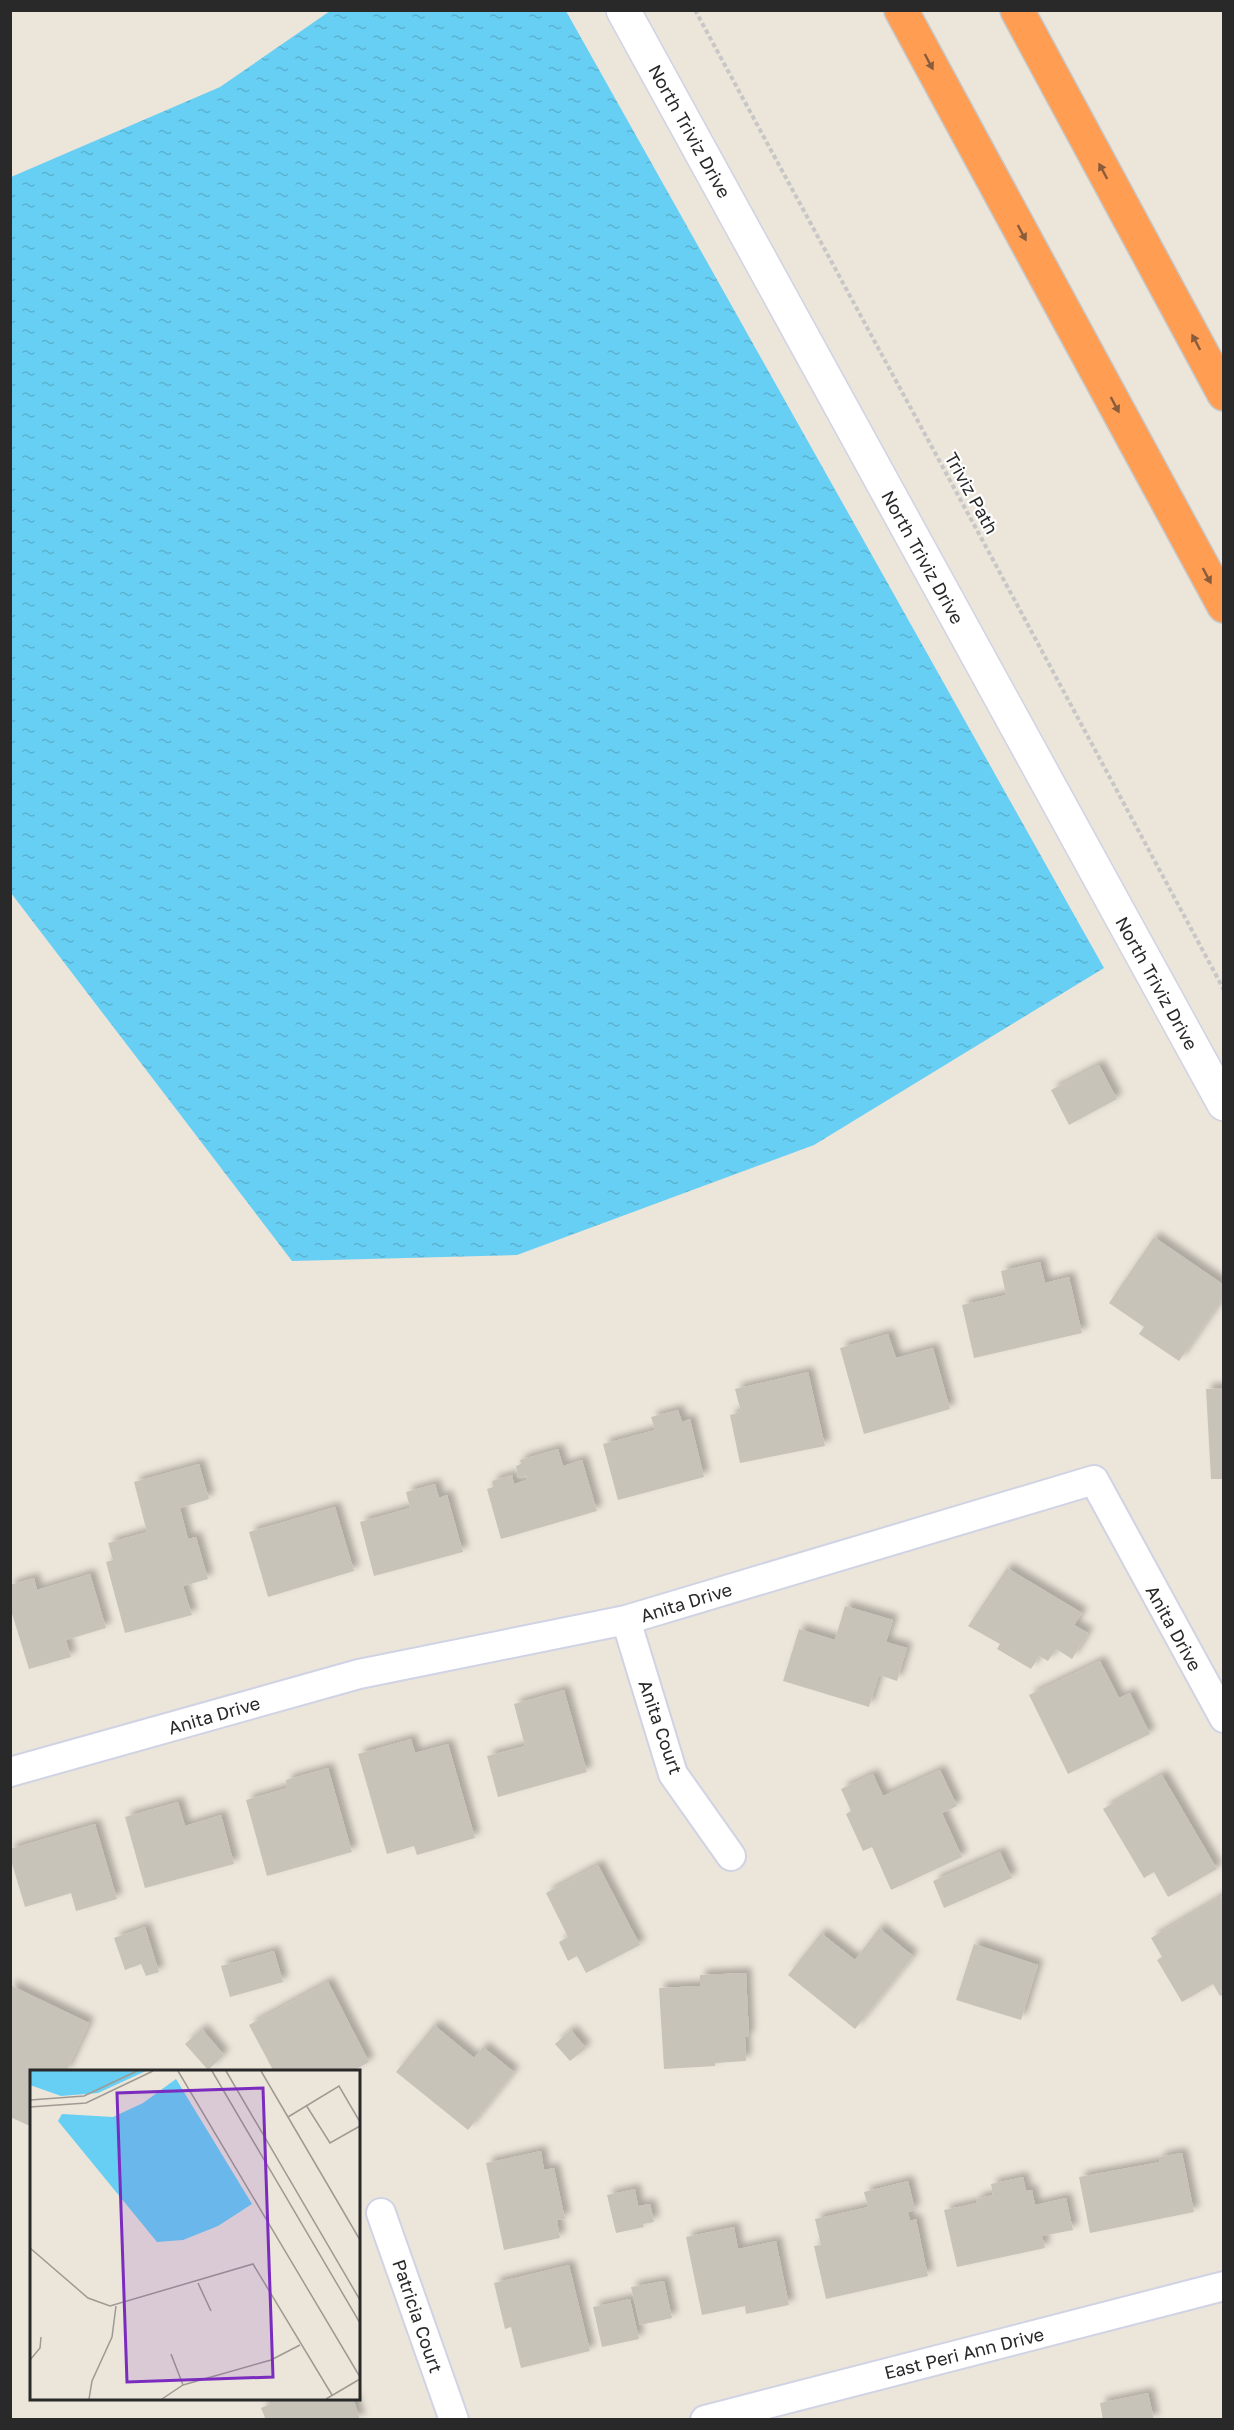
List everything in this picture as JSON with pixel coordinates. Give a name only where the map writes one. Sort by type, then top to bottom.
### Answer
[{"type":"highway","points":[[901,10],[1224,606]]},
{"type":"highway","points":[[1017,10],[1224,394]]},
{"type":"street","name":"North Triviz Drive","points":[[623,10],[1224,1104]]},
{"type":"street","name":"Anita Drive","points":[[10,1772],[359,1674],[626,1620],[1094,1480],[1224,1718]]},
{"type":"street","name":"Anita Court","points":[[626,1620],[673,1774],[731,1856]]},
{"type":"street","name":"Patricia Court","points":[[381,2213],[454,2420]]},
{"type":"street","name":"East Peri Ann Drive","points":[[705,2420],[1224,2286]]},
{"type":"path","name":"Triviz Path","points":[[695,10],[1224,990]]},
{"type":"water","points":[[330,11],[566,11],[1104,968],[814,1145],[517,1255],[292,1261],[11,893],[11,177],[220,87]]},
{"type":"building","points":[[1099,1065],[1117,1099],[1069,1125],[1051,1090]]},
{"type":"building","points":[[1154,1237],[1224,1285],[1224,1296],[1179,1361],[1139,1334],[1144,1327],[1109,1303]]},
{"type":"building","points":[[1040,1262],[1045,1283],[1069,1277],[1082,1333],[974,1358],[962,1305],[1006,1295],[1001,1271]]},
{"type":"building","points":[[888,1334],[896,1358],[933,1348],[950,1409],[864,1434],[840,1348]]},
{"type":"building","points":[[808,1372],[825,1446],[740,1463],[730,1415],[741,1412],[735,1389]]},
{"type":"building","points":[[1224,1388],[1224,1479],[1211,1479],[1206,1389]]},
{"type":"building","points":[[678,1410],[682,1422],[690,1419],[704,1477],[618,1500],[603,1444],[655,1430],[651,1417]]},
{"type":"building","points":[[558,1449],[563,1466],[582,1460],[597,1511],[501,1539],[487,1489],[493,1487],[492,1481],[512,1475],[514,1484],[527,1480],[526,1476],[518,1478],[516,1466],[521,1464],[520,1460]]},
{"type":"building","points":[[199,1464],[209,1499],[180,1508],[188,1539],[196,1537],[208,1579],[183,1586],[192,1615],[125,1633],[106,1562],[113,1560],[108,1543],[147,1532],[134,1482]]},
{"type":"building","points":[[435,1484],[439,1498],[447,1495],[463,1552],[374,1576],[360,1522],[410,1508],[406,1492]]},
{"type":"building","points":[[335,1507],[354,1571],[268,1597],[249,1532]]},
{"type":"building","points":[[1007,1568],[1082,1613],[1074,1625],[1088,1633],[1072,1659],[1056,1649],[1048,1661],[1039,1656],[1031,1669],[997,1649],[1000,1644],[968,1626]]},
{"type":"building","points":[[90,1574],[106,1628],[66,1640],[71,1657],[29,1669],[10,1607],[10,1585],[34,1578],[37,1590]]},
{"type":"building","points":[[845,1606],[893,1620],[886,1642],[907,1648],[897,1681],[879,1675],[869,1707],[783,1681],[799,1629],[835,1640]]},
{"type":"building","points":[[1100,1661],[1119,1698],[1130,1693],[1150,1734],[1068,1774],[1029,1695]]},
{"type":"building","points":[[564,1690],[587,1772],[498,1797],[487,1756],[525,1746],[514,1704]]},
{"type":"building","points":[[411,1739],[415,1753],[448,1744],[475,1838],[417,1855],[414,1846],[387,1854],[358,1754]]},
{"type":"building","points":[[328,1768],[352,1852],[267,1876],[246,1800],[287,1788],[286,1780]]},
{"type":"building","points":[[940,1770],[957,1806],[942,1813],[962,1857],[891,1890],[872,1847],[863,1851],[846,1814],[851,1811],[841,1789],[873,1774],[883,1796]]},
{"type":"building","points":[[1162,1775],[1217,1869],[1168,1897],[1154,1872],[1144,1878],[1103,1809]]},
{"type":"building","points":[[178,1802],[185,1826],[221,1815],[234,1864],[145,1888],[125,1817]]},
{"type":"building","points":[[95,1824],[117,1899],[76,1911],[71,1893],[25,1907],[10,1857],[10,1849]]},
{"type":"building","points":[[1000,1852],[1012,1878],[944,1908],[933,1881]]},
{"type":"building","points":[[598,1865],[640,1945],[586,1973],[577,1956],[568,1961],[559,1942],[568,1937],[546,1893]]},
{"type":"building","points":[[1224,1895],[1224,1994],[1220,1996],[1213,1984],[1182,2002],[1157,1960],[1162,1957],[1151,1938]]},
{"type":"building","points":[[145,1927],[159,1972],[146,1976],[141,1964],[125,1970],[114,1938]]},
{"type":"building","points":[[879,1928],[913,1956],[855,2029],[788,1975],[821,1933],[855,1960]]},
{"type":"building","points":[[974,1944],[1038,1965],[1021,2020],[956,2000]]},
{"type":"building","points":[[274,1951],[283,1982],[230,1997],[221,1966]]},
{"type":"building","points":[[746,1973],[749,2037],[745,2037],[746,2061],[715,2063],[715,2066],[664,2069],[659,1988],[700,1986],[700,1975]]},
{"type":"building","points":[[328,1982],[369,2062],[355,2070],[273,2070],[249,2025]]},
{"type":"building","points":[[10,1985],[89,2023],[67,2070],[30,2070],[30,2126],[10,2117]]},
{"type":"building","points":[[434,2025],[474,2058],[483,2047],[514,2072],[468,2130],[396,2072]]},
{"type":"building","points":[[202,2029],[224,2055],[208,2070],[185,2044]]},
{"type":"building","points":[[571,2030],[586,2048],[570,2061],[555,2044]]},
{"type":"building","points":[[541,2151],[544,2170],[554,2168],[565,2219],[557,2220],[560,2238],[504,2250],[486,2163]]},
{"type":"building","points":[[1182,2153],[1194,2212],[1090,2233],[1079,2177],[1160,2162],[1159,2157]]},
{"type":"building","points":[[1023,2177],[1026,2191],[1032,2190],[1035,2205],[1066,2198],[1073,2230],[1042,2236],[1045,2248],[957,2267],[944,2210],[977,2203],[976,2199],[993,2195],[991,2184]]},
{"type":"building","points":[[908,2181],[915,2210],[908,2212],[910,2221],[916,2219],[928,2276],[826,2299],[814,2246],[821,2245],[815,2219],[868,2207],[864,2192]]},
{"type":"building","points":[[635,2189],[638,2206],[650,2204],[654,2222],[643,2224],[644,2227],[616,2233],[607,2195]]},
{"type":"building","points":[[734,2227],[738,2249],[776,2241],[789,2305],[746,2314],[745,2306],[702,2315],[686,2237]]},
{"type":"building","points":[[569,2265],[590,2351],[521,2368],[511,2327],[505,2329],[494,2283]]},
{"type":"building","points":[[664,2281],[672,2318],[640,2325],[631,2287]]},
{"type":"building","points":[[630,2299],[639,2339],[602,2347],[593,2307]]},
{"type":"building","points":[[1148,2393],[1154,2420],[1103,2420],[1100,2403]]},
{"type":"building","points":[[279,2400],[354,2400],[360,2420],[266,2420],[261,2408]]}]
